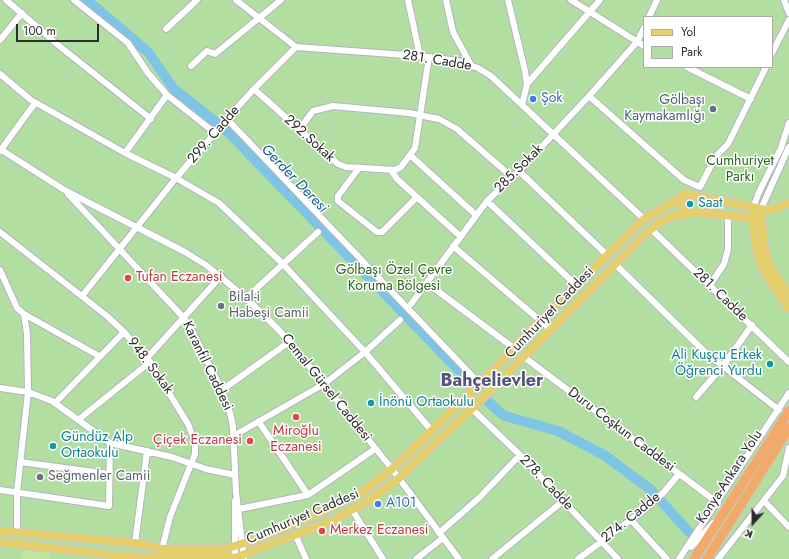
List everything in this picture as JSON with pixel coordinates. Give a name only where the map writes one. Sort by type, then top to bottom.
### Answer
[{"type":"highway","name":"Konya-Ankara Yolu","points":[[694,559],[789,411]]},
{"type":"highway","points":[[707,559],[789,428]]},
{"type":"main road","name":"Cumhuriyet Caddesi","points":[[0,531],[134,543],[162,549],[216,550],[234,547],[339,505],[365,490],[392,469],[480,384],[541,320],[644,219],[687,194]]},
{"type":"main road","points":[[687,212],[683,209],[680,203],[687,194],[700,195],[757,208],[775,209],[789,203]]},
{"type":"main road","points":[[697,212],[702,206],[700,195]]},
{"type":"main road","points":[[757,208],[755,243],[762,268],[789,308]]},
{"type":"main road","name":"Cumhuriyet Caddesi","points":[[0,542],[110,555],[180,559],[235,559],[244,558],[295,534],[321,526],[352,511],[398,479],[472,409],[615,264],[651,229],[666,218],[687,212],[697,212],[757,219]]},
{"type":"main road","points":[[757,219],[768,261],[789,296]]},
{"type":"street","points":[[6,0],[58,45],[151,119]]},
{"type":"street","points":[[74,0],[128,43],[148,73],[167,95],[215,132]]},
{"type":"street","points":[[166,29],[197,0]]},
{"type":"street","points":[[236,0],[296,47]]},
{"type":"street","points":[[191,66],[207,51],[215,54],[281,0]]},
{"type":"street","points":[[408,0],[420,56]]},
{"type":"street","points":[[446,0],[453,32],[471,65]]},
{"type":"street","points":[[508,0],[527,84],[522,105]]},
{"type":"street","points":[[571,0],[643,45]]},
{"type":"street","points":[[527,84],[600,0]]},
{"type":"street","points":[[649,16],[657,0]]},
{"type":"street","points":[[784,0],[789,13]]},
{"type":"street","points":[[0,40],[22,13]]},
{"type":"street","points":[[773,51],[789,20]]},
{"type":"street","name":"285.Sokak","points":[[411,304],[487,200],[519,172],[589,96],[637,42],[643,30]]},
{"type":"street","name":"281. Cadde","points":[[296,47],[429,57],[471,65],[484,71],[644,219]]},
{"type":"street","name":"299. Cadde","points":[[82,296],[120,251],[176,178],[215,132],[254,89],[296,47]]},
{"type":"street","points":[[429,57],[422,116],[415,148],[401,168],[391,170],[397,179],[460,236]]},
{"type":"street","points":[[689,68],[751,99]]},
{"type":"street","points":[[589,96],[684,180],[700,187],[716,156],[728,144],[766,68]]},
{"type":"street","points":[[0,74],[35,103],[125,153],[176,178],[219,203],[284,265],[365,352],[432,431]]},
{"type":"street","name":"292.Sokak","points":[[254,89],[338,164],[346,167],[391,170]]},
{"type":"street","points":[[125,153],[167,95]]},
{"type":"street","points":[[0,150],[35,103]]},
{"type":"street","points":[[299,130],[313,111],[333,106],[439,119],[457,130],[513,178]]},
{"type":"street","points":[[225,121],[480,384]]},
{"type":"street","points":[[757,208],[759,192],[781,148],[789,123]]},
{"type":"street","points":[[757,208],[789,147]]},
{"type":"street","name":"Cemal Gürsel Caddesi","points":[[0,150],[66,192],[185,252],[221,276],[246,298],[289,342],[324,384],[392,469],[459,559]]},
{"type":"street","points":[[410,155],[476,215]]},
{"type":"street","points":[[359,168],[338,196],[338,201],[339,204],[377,232],[382,232],[417,197]]},
{"type":"street","points":[[519,172],[607,255]]},
{"type":"street","points":[[687,194],[692,184]]},
{"type":"street","name":"Karanfil Caddesi","points":[[66,192],[183,317],[190,327],[222,390],[231,416],[234,435],[236,492],[235,559]]},
{"type":"street","points":[[487,200],[576,285]]},
{"type":"street","points":[[710,285],[724,264],[728,249],[728,215]]},
{"type":"street","name":"281. Cadde","points":[[651,229],[789,362]]},
{"type":"street","name":"948. Sokak","points":[[0,232],[82,296],[124,332],[148,360],[174,399],[193,436],[196,449],[170,517],[162,549]]},
{"type":"street","points":[[246,298],[284,265],[318,232]]},
{"type":"street","points":[[453,246],[550,329]]},
{"type":"street","points":[[615,264],[705,352],[779,410]]},
{"type":"street","points":[[0,270],[17,308],[24,314],[99,356]]},
{"type":"street","points":[[78,420],[148,360],[183,317],[221,276]]},
{"type":"street","points":[[427,283],[514,349]]},
{"type":"street","points":[[17,533],[17,492],[28,392],[27,334],[24,314]]},
{"type":"street","points":[[234,435],[324,384],[365,352],[400,320]]},
{"type":"street","points":[[696,397],[723,366],[752,325]]},
{"type":"street","points":[[55,403],[99,356],[124,332]]},
{"type":"street","points":[[222,390],[289,342]]},
{"type":"street","name":"Duru Coşkun Caddesi","points":[[524,357],[718,503]]},
{"type":"street","points":[[0,388],[28,392],[55,403],[110,443],[172,457],[191,464],[235,475]]},
{"type":"street","points":[[679,559],[718,503],[789,393]]},
{"type":"street","name":"278. Cadde","points":[[472,409],[520,455],[618,559]]},
{"type":"street","points":[[259,422],[308,495]]},
{"type":"street","points":[[0,490],[109,506],[110,443]]},
{"type":"street","points":[[718,559],[765,502],[783,476],[789,448]]},
{"type":"street","points":[[239,509],[308,495],[375,449]]},
{"type":"street","points":[[134,543],[147,451]]},
{"type":"street","points":[[416,559],[479,498],[520,455]]},
{"type":"street","points":[[20,462],[109,474]]},
{"type":"street","name":"274. Cadde","points":[[578,559],[631,520],[657,498],[679,474]]},
{"type":"street","name":"Karanfil Caddesi","points":[[236,492],[244,558]]},
{"type":"street","points":[[492,559],[563,501]]},
{"type":"street","points":[[765,502],[789,527]]},
{"type":"street","points":[[679,559],[725,510]]},
{"type":"street","points":[[352,511],[383,559]]},
{"type":"street","points":[[631,520],[667,559]]},
{"type":"street","points":[[295,534],[306,559]]},
{"type":"green space","name":"Gölbaşı Özel Çevre Koruma Bölgesi","points":[[0,0],[789,0],[789,559],[0,559]]},
{"type":"green space","points":[[22,549],[50,552],[49,559],[22,559]]},
{"type":"waterway","name":"Gerder Deresi","points":[[87,0],[148,52],[174,89],[228,132],[474,386]]},
{"type":"waterway","name":"Gerder Deresi","points":[[486,399],[505,416],[558,431],[604,455],[650,489],[689,532]]},
{"type":"place","name":"Şok","points":[[533,99]]},
{"type":"place","name":"Gölbaşı Kaymakamlığı","points":[[713,109]]},
{"type":"place","name":"Saat","points":[[690,204]]},
{"type":"place","name":"Tufan Eczanesi","points":[[128,278]]},
{"type":"place","name":"Bilal-i Habeşi Camii","points":[[221,306]]},
{"type":"place","name":"Ali Kuşçu Erkek Öğrenci Yurdu","points":[[770,364]]},
{"type":"place","name":"İnönü Ortaokulu","points":[[371,403]]},
{"type":"place","name":"Miroğlu Eczanesi","points":[[296,417]]},
{"type":"place","name":"Çiçek Eczanesi","points":[[250,441]]},
{"type":"place","name":"Gündüz Alp Ortaokulu","points":[[53,446]]},
{"type":"place","name":"Seğmenler Camii","points":[[40,477]]},
{"type":"place","name":"A101","points":[[378,504]]},
{"type":"place","name":"Merkez Eczanesi","points":[[322,531]]},
{"type":"district","name":"Bahçelievler","points":[[492,382]]},
{"type":"park label","name":"Cumhuriyet Parkı","points":[[740,170]]}]
